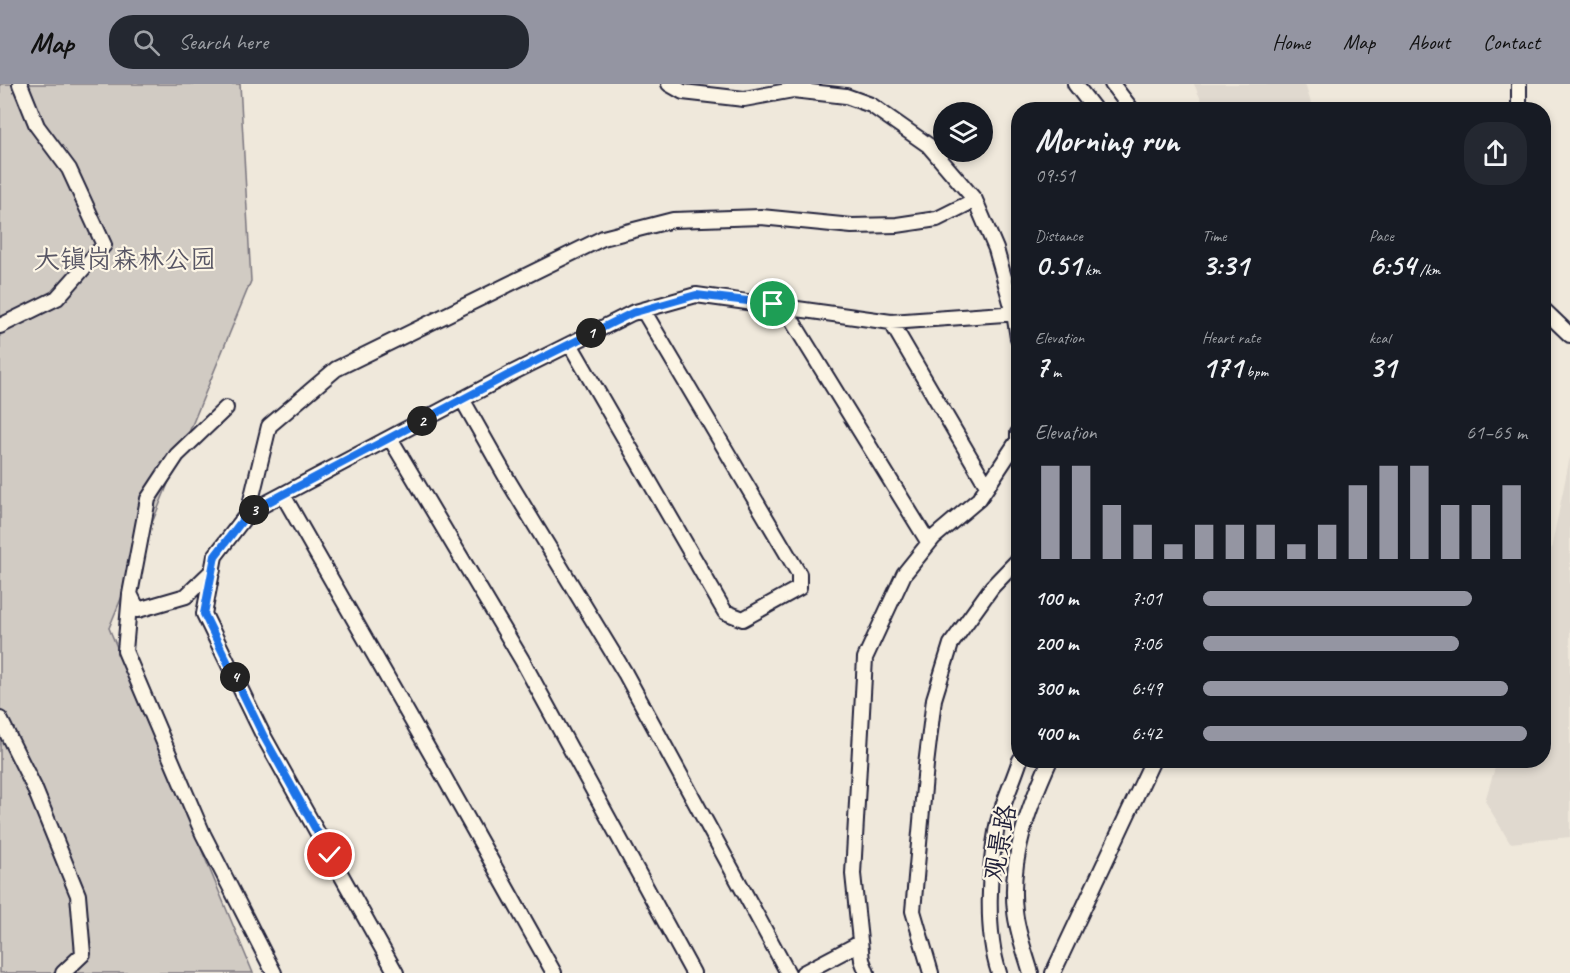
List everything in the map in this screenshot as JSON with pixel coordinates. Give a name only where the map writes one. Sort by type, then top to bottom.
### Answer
[{"type":"street","points":[[0,326],[57,298],[104,245],[69,169],[37,126],[20,84]]},
{"type":"street","points":[[669,84],[683,92],[744,99],[793,90],[846,96],[871,105],[928,145],[975,200],[996,249],[1011,297]]},
{"type":"street","points":[[1075,84],[1089,102]]},
{"type":"street","points":[[1112,84],[1126,102]]},
{"type":"street","points":[[1519,84],[1519,102]]},
{"type":"street","points":[[396,973],[264,737],[204,614],[215,556],[248,513],[269,426],[336,369],[603,238],[674,220],[761,217],[852,226],[897,225],[938,219],[975,200]]},
{"type":"street","points":[[248,513],[462,399],[632,313],[696,295],[891,322],[1011,313]]},
{"type":"street","points":[[783,306],[929,543]]},
{"type":"street","points":[[570,344],[725,612],[743,620],[799,588],[799,574],[643,310]]},
{"type":"street","points":[[1551,317],[1570,335]]},
{"type":"street","points":[[891,322],[987,486]]},
{"type":"street","points":[[462,399],[509,482],[625,673],[788,973]]},
{"type":"street","points":[[226,408],[177,455],[148,499],[129,594],[125,651],[203,834],[274,973]]},
{"type":"street","points":[[390,438],[522,660],[693,973]]},
{"type":"street","points":[[867,973],[862,960],[853,874],[865,658],[904,574],[929,543],[979,499],[1011,450]]},
{"type":"street","points":[[283,495],[554,973]]},
{"type":"street","points":[[931,973],[913,911],[934,699],[951,644],[992,587],[1011,567]]},
{"type":"street","points":[[129,594],[138,610],[186,596],[213,570]]},
{"type":"street","points":[[0,719],[34,787],[78,895],[83,954],[63,973]]},
{"type":"street","name":"观景路","points":[[999,973],[992,936],[993,855],[998,824],[1017,768]]},
{"type":"street","name":"观景路","points":[[1031,973],[1019,935],[1013,889],[1022,838],[1036,791],[1046,768]]},
{"type":"street","points":[[1053,973],[1149,768]]},
{"type":"street","points":[[803,973],[860,943]]},
{"type":"shaded area","points":[[1194,84],[1305,84],[1311,102],[1202,102]]},
{"type":"shaded area","points":[[1570,457],[1570,837],[1510,843],[1485,801],[1495,768],[1551,768],[1551,549]]},
{"type":"green space","name":"大镇岗森林公园","points":[[0,84],[240,84],[251,281],[109,628],[253,973],[0,973]]},
{"type":"route","points":[[330,855],[264,737],[204,614],[215,556],[248,513],[512,373],[632,313],[696,295],[773,304]]}]
